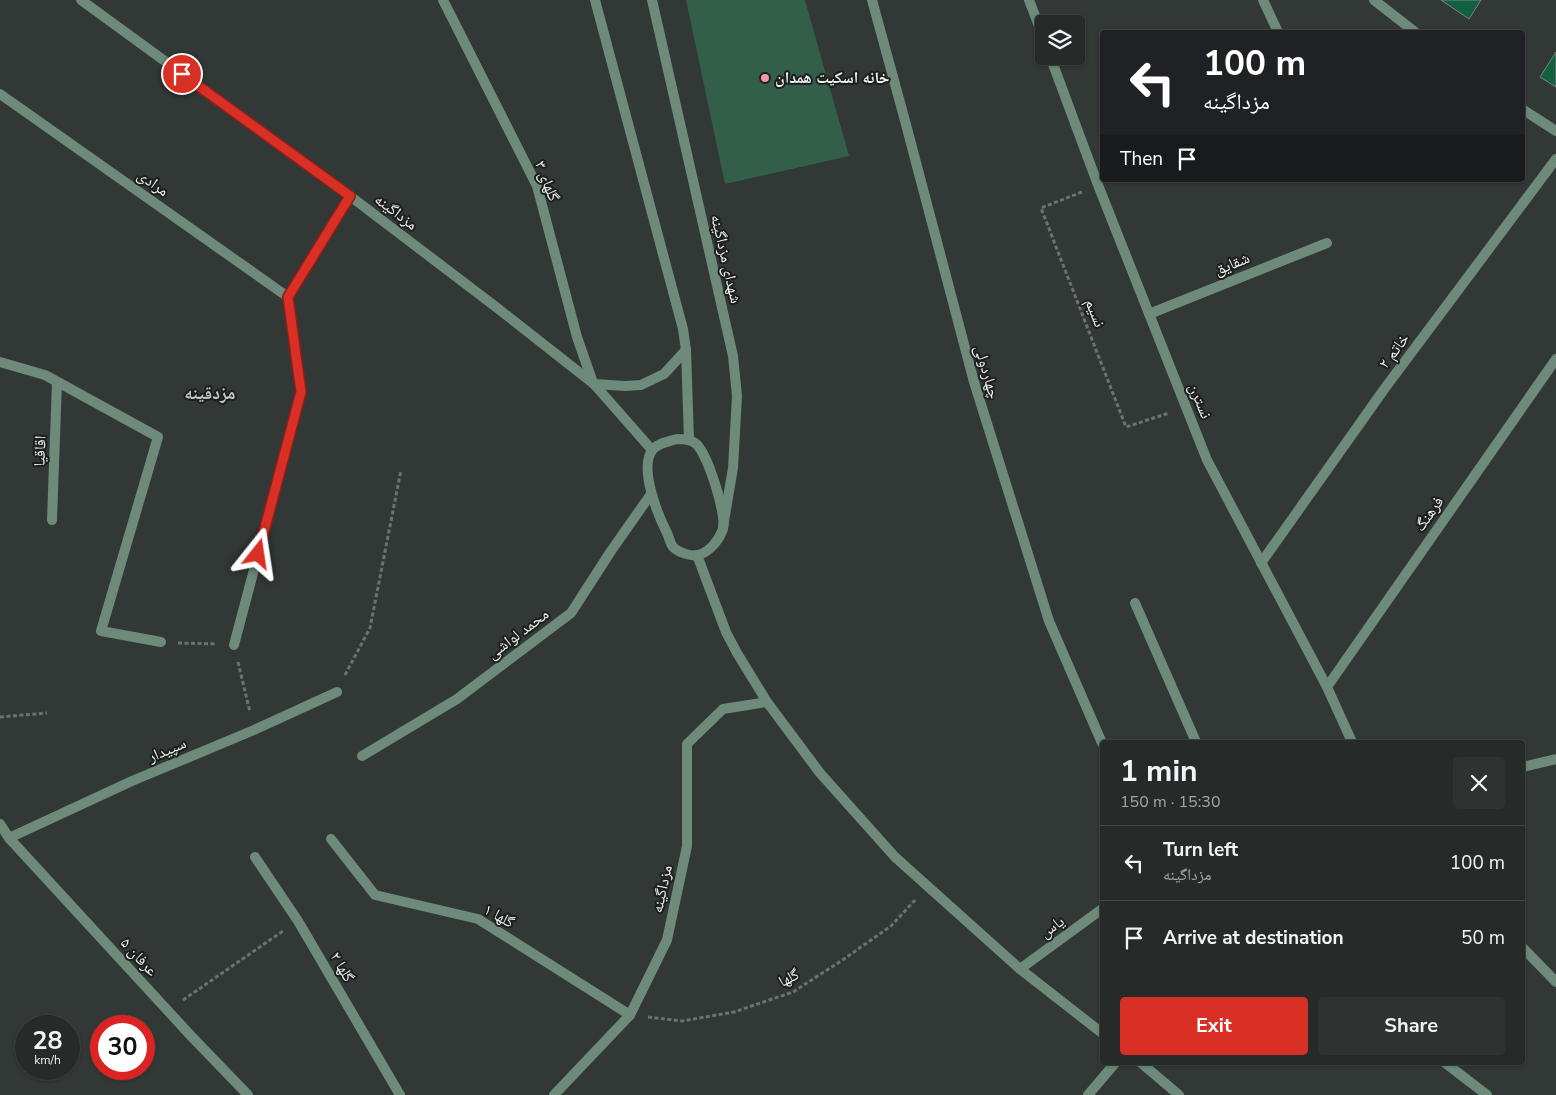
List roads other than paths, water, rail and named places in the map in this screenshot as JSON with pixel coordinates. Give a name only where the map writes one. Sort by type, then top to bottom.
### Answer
[{"type":"street","name":"مزداگینه","points":[[80,0],[350,196],[489,301],[594,384],[652,450]]},
{"type":"street","name":"گلهای ۳","points":[[443,0],[536,186],[577,337],[594,384]]},
{"type":"street","points":[[595,0],[678,310],[686,350],[689,440]]},
{"type":"street","name":"شهدای مزداگینه","points":[[652,0],[733,356],[737,396],[733,468],[723,527],[712,548],[697,555]]},
{"type":"street","name":"چهاردولی","points":[[872,0],[974,382],[1049,621],[1101,740]]},
{"type":"street","points":[[1029,0],[1035,16]]},
{"type":"street","points":[[1262,0],[1277,30]]},
{"type":"street","points":[[1374,0],[1412,30]]},
{"type":"street","name":"نسترن","points":[[1053,65],[1098,185],[1208,460],[1327,687],[1351,740]]},
{"type":"street","name":"مرادی","points":[[0,94],[288,297]]},
{"type":"street","points":[[1525,111],[1556,131]]},
{"type":"street","name":"خاتم ۲","points":[[1261,563],[1385,388],[1556,159]]},
{"type":"street","points":[[1098,185],[1105,182]]},
{"type":"street","points":[[234,644],[301,392],[288,297],[350,196]]},
{"type":"street","name":"شقایق","points":[[1149,314],[1327,243]]},
{"type":"street","points":[[594,384],[641,385],[664,374],[686,350]]},
{"type":"street","name":"فرهنگ","points":[[1327,687],[1556,359]]},
{"type":"street","points":[[0,362],[45,375],[158,437],[101,631],[161,642]]},
{"type":"street","name":"اقاقیا","points":[[52,520],[57,382]]},
{"type":"street","points":[[723,527],[720,504],[711,470],[697,443],[677,438],[662,443],[652,450],[649,458],[648,472],[651,494],[662,524],[674,548],[686,554],[697,555],[726,632],[737,653],[767,702],[820,773],[896,857],[1020,969],[1100,1031]]},
{"type":"street","name":"محمد لواشی","points":[[362,756],[457,699],[571,613],[651,494]]},
{"type":"street","points":[[1135,603],[1195,740]]},
{"type":"street","name":"سپیدار","points":[[9,838],[132,781],[254,730],[337,692]]},
{"type":"street","name":"مزداگینه","points":[[554,1095],[630,1015],[667,940],[687,846],[687,744],[723,709],[767,702]]},
{"type":"street","points":[[1525,766],[1556,759]]},
{"type":"street","name":"عرفان ۵","points":[[0,824],[9,838],[248,1095]]},
{"type":"street","name":"گلها ۱","points":[[331,839],[375,895],[478,919],[630,1015]]},
{"type":"street","name":"گلها ۲","points":[[255,857],[298,921],[400,1095]]},
{"type":"street","name":"یاس","points":[[1020,969],[1100,910]]},
{"type":"street","points":[[1525,950],[1556,982]]},
{"type":"street","points":[[1088,1095],[1113,1065]]},
{"type":"street","points":[[1144,1065],[1179,1095]]},
{"type":"street","points":[[1448,1065],[1487,1095]]},
{"type":"place","name":"خانه اسكيت همدان","points":[[765,78]]},
{"type":"district","name":"مزدقینه","points":[[210,393]]}]
